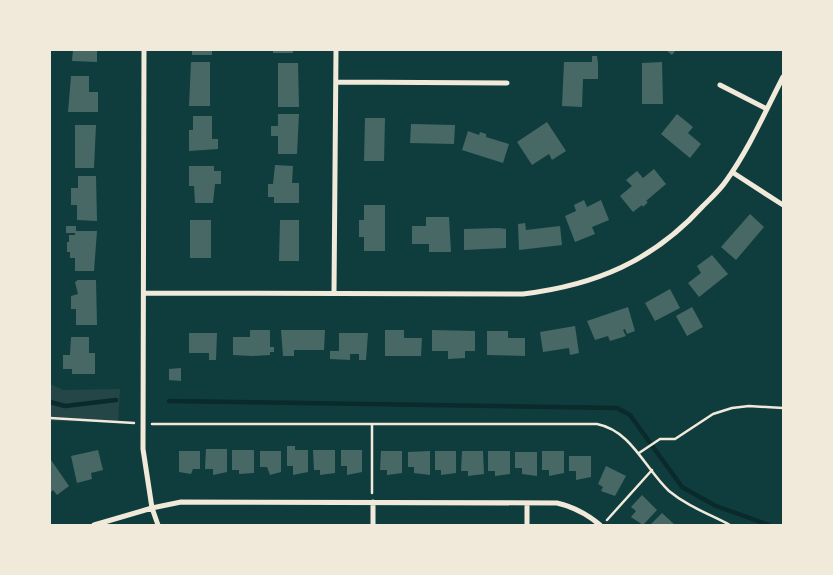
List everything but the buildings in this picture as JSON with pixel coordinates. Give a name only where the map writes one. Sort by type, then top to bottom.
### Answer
[{"type":"street","points":[[144,50],[143,449],[152,508],[158,525]]},
{"type":"street","points":[[334,293],[336,50]]},
{"type":"street","points":[[144,293],[523,294],[555,290],[586,283],[633,262],[668,240],[688,222],[726,182],[783,77]]},
{"type":"street","points":[[336,82],[507,83]]},
{"type":"street","points":[[720,85],[766,109]]},
{"type":"street","points":[[732,172],[783,204]]},
{"type":"street","points":[[94,525],[152,508],[181,502],[557,503],[575,508],[602,525]]},
{"type":"street","points":[[373,502],[373,525]]},
{"type":"street","points":[[527,503],[527,525]]},
{"type":"path","points":[[639,453],[660,439],[675,439],[713,414],[732,408],[749,406],[783,408]]},
{"type":"path","points":[[50,418],[143,424],[597,424],[616,430],[639,453],[669,491],[697,510],[730,525]]},
{"type":"path","points":[[372,424],[370,480],[373,502]]},
{"type":"path","points":[[602,525],[652,470]]},
{"type":"shaded area","points":[[50,384],[63,390],[120,389],[118,422],[50,421]]},
{"type":"waterway","points":[[50,402],[65,406],[116,400]]},
{"type":"waterway","points":[[169,401],[617,408],[630,415],[682,487],[716,506],[769,525]]}]
